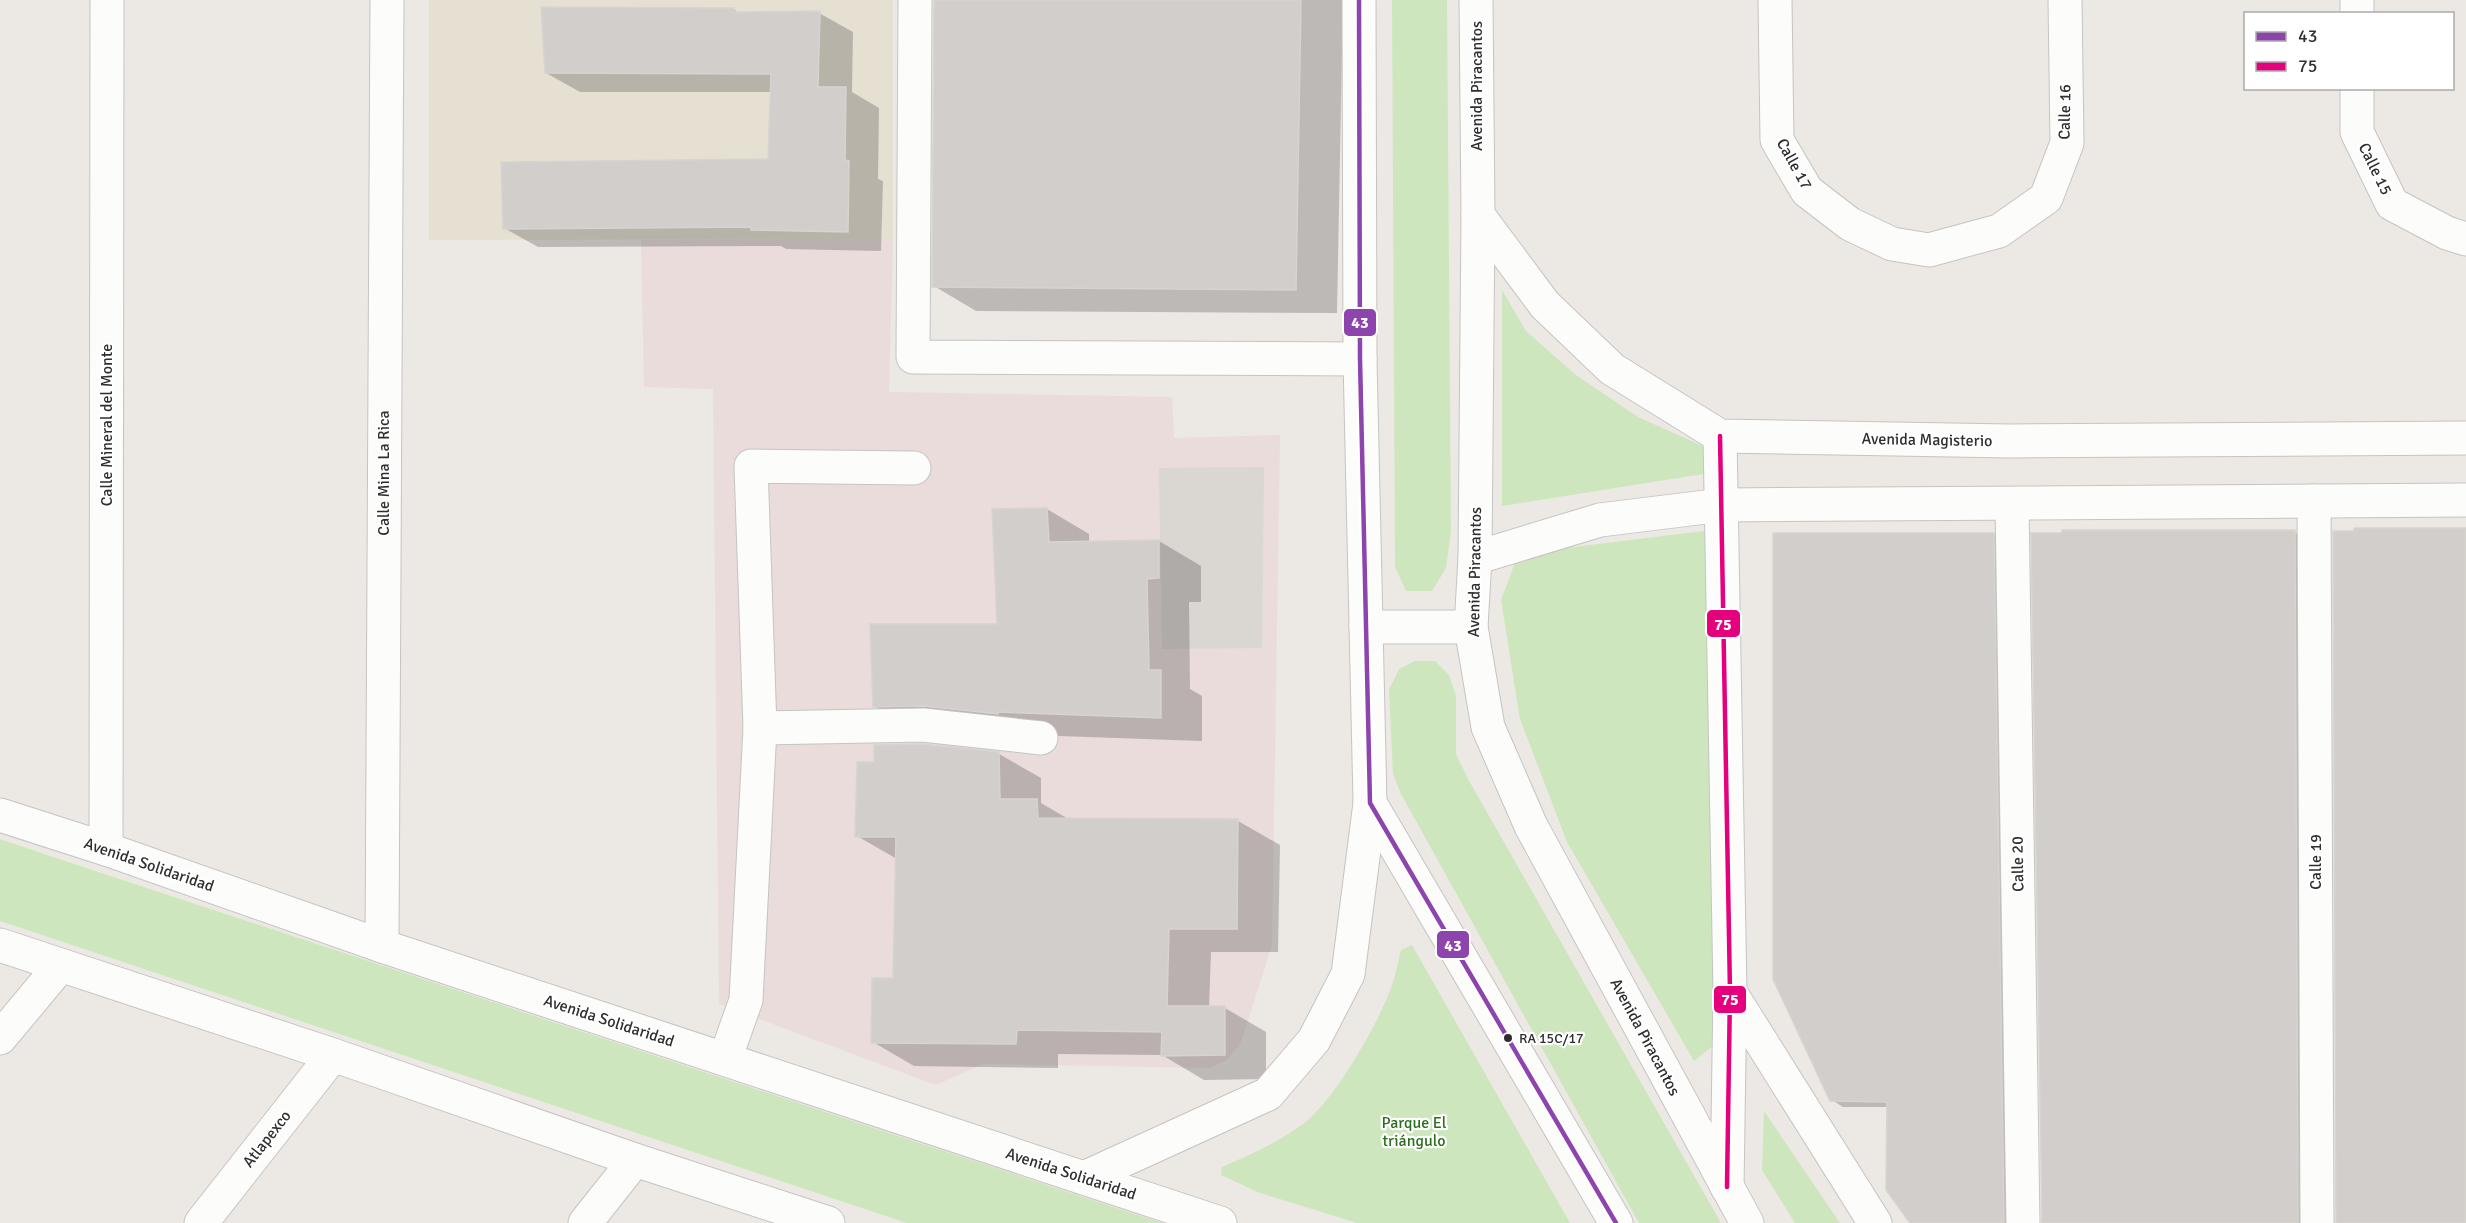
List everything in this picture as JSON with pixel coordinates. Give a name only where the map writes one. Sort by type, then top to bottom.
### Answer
[{"type":"street","name":"Calle Mineral del Monte","points":[[106,849],[107,0]]},
{"type":"street","name":"Calle Mina La Rica","points":[[382,946],[387,0]]},
{"type":"street","points":[[915,0],[913,357],[1360,359]]},
{"type":"street","points":[[1084,1178],[1268,1094],[1314,1040],[1348,974],[1370,803],[1360,359],[1359,0]]},
{"type":"street","name":"Avenida Piracantos","points":[[1476,0],[1478,216],[1475,558],[1471,627],[1488,727],[1531,826],[1747,1223]]},
{"type":"street","name":"Calle 17","points":[[1775,0],[1777,140],[1807,191],[1850,224],[1892,244],[1929,250]]},
{"type":"street","name":"Calle 16","points":[[1929,250],[1999,231],[2046,198],[2067,143],[2065,0]]},
{"type":"street","name":"Calle 15","points":[[2357,90],[2357,132],[2392,204],[2447,233],[2466,239]]},
{"type":"street","points":[[1478,216],[1545,305],[1612,369],[1720,436],[1730,992],[1727,1187]]},
{"type":"street","name":"Avenida Magisterio","points":[[1720,436],[2010,441],[2466,438]]},
{"type":"street","points":[[724,1059],[746,1000],[760,728],[751,466],[914,468]]},
{"type":"street","points":[[1475,558],[1600,520],[1722,505],[2466,500]]},
{"type":"street","name":"Calle 19","points":[[2314,501],[2317,1223]]},
{"type":"street","name":"Calle 20","points":[[2012,504],[2023,1223]]},
{"type":"street","points":[[1366,627],[1471,627]]},
{"type":"street","points":[[760,728],[923,725],[1041,738]]},
{"type":"street","points":[[1370,803],[1616,1223]]},
{"type":"street","name":"Avenida Solidaridad","points":[[0,815],[106,849],[382,946],[1220,1223]]},
{"type":"street","points":[[0,945],[828,1223]]},
{"type":"street","points":[[0,1038],[60,966]]},
{"type":"street","points":[[1730,992],[1875,1223]]},
{"type":"street","name":"Atlapexco","points":[[201,1223],[333,1055]]},
{"type":"street","points":[[585,1223],[635,1160]]},
{"type":"shaded area","points":[[429,0],[893,0],[893,239],[429,240]]},
{"type":"shaded area","points":[[893,239],[889,392],[1172,397],[1174,438],[1280,435],[1272,945],[1241,1042],[1227,1060],[1210,1068],[983,1064],[936,1085],[719,1004],[713,389],[644,387],[641,240]]},
{"type":"shaded area","points":[[1264,467],[1262,648],[1162,649],[1159,468]]},
{"type":"green space","points":[[1392,0],[1447,0],[1451,531],[1446,568],[1432,591],[1406,591],[1395,567]]},
{"type":"green space","points":[[1502,290],[1526,331],[1576,375],[1638,417],[1707,448],[1703,474],[1502,506]]},
{"type":"green space","points":[[1712,530],[1718,1042],[1694,1061],[1567,842],[1520,719],[1501,600],[1515,563],[1557,549]]},
{"type":"green space","points":[[1415,661],[1435,661],[1449,675],[1456,696],[1456,754],[1468,779],[1721,1223],[1639,1223],[1401,794],[1393,774],[1389,690],[1399,669]]},
{"type":"green space","points":[[0,839],[1162,1223],[907,1223],[0,921]]},
{"type":"green space","name":"Parque El triángulo","points":[[1412,945],[1570,1223],[1357,1223],[1260,1193],[1221,1175],[1222,1167],[1294,1131],[1328,1098],[1354,1060],[1377,1020],[1392,985],[1401,950]]},
{"type":"green space","points":[[1764,1111],[1840,1223],[1795,1223],[1762,1170]]},
{"type":"building","points":[[934,0],[1301,0],[1296,290],[932,287]]},
{"type":"building","points":[[541,7],[734,8],[734,12],[820,11],[818,87],[846,87],[845,160],[849,161],[848,232],[751,230],[751,227],[503,229],[501,162],[768,159],[771,74],[545,73]]},
{"type":"building","points":[[1047,508],[1049,542],[1159,540],[1159,578],[1147,579],[1149,670],[1161,670],[1161,718],[998,712],[998,714],[923,706],[873,707],[870,624],[997,624],[992,509]]},
{"type":"building","points":[[2354,528],[2466,528],[2466,1223],[2336,1223],[2333,531],[2354,531]]},
{"type":"building","points":[[2062,530],[2295,530],[2298,1223],[2042,1223],[2031,533],[2062,533]]},
{"type":"building","points":[[1773,533],[1994,533],[2004,1223],[1910,1223],[1886,1190],[1887,1102],[1830,1101],[1773,979]]},
{"type":"building","points":[[922,744],[999,752],[1000,799],[1037,799],[1038,818],[1238,819],[1237,929],[1169,929],[1167,1006],[1225,1006],[1225,1055],[1161,1056],[1162,1032],[1017,1030],[1016,1044],[871,1043],[872,978],[893,978],[896,837],[855,837],[857,762],[874,762],[874,745]]},
{"type":"transit line","name":"43","points":[[1359,0],[1360,359],[1370,803],[1616,1223]]},
{"type":"transit line","name":"75","points":[[1720,436],[1730,992],[1727,1187]]},
{"type":"place","name":"RA 15C/17","points":[[1508,1038]]}]
